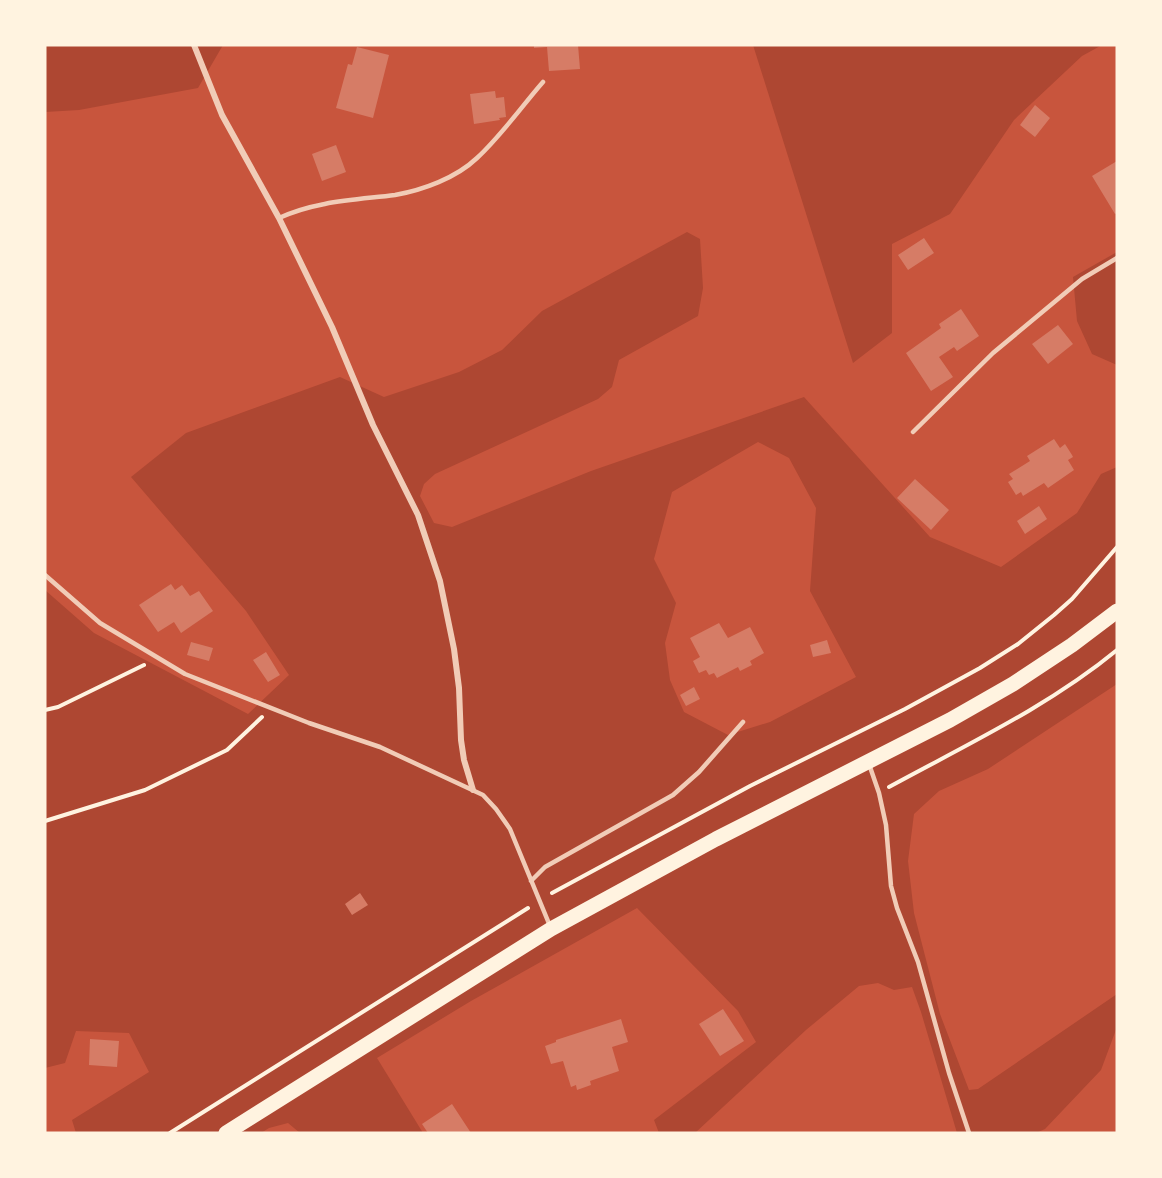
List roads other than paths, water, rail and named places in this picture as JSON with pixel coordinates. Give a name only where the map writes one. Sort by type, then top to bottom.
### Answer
[{"type":"main road","points":[[226,1133],[551,928],[657,870],[950,720],[1013,684],[1072,645],[1117,611]]},
{"type":"street","points":[[194,45],[222,115],[279,218],[332,327],[373,425],[418,515],[438,573],[454,650],[463,750],[473,790]]},
{"type":"lane","points":[[279,218],[310,205],[421,189],[459,171],[477,158],[543,82]]},
{"type":"lane","points":[[913,432],[993,353],[1082,279],[1117,258]]},
{"type":"lane","points":[[45,575],[100,623],[185,674],[309,723],[380,747],[483,795],[504,819],[551,928]]},
{"type":"lane","points":[[531,881],[545,867],[673,795],[687,784],[743,722]]},
{"type":"lane","points":[[868,762],[879,793],[886,825],[891,886],[918,962],[949,1073],[969,1133]]}]
